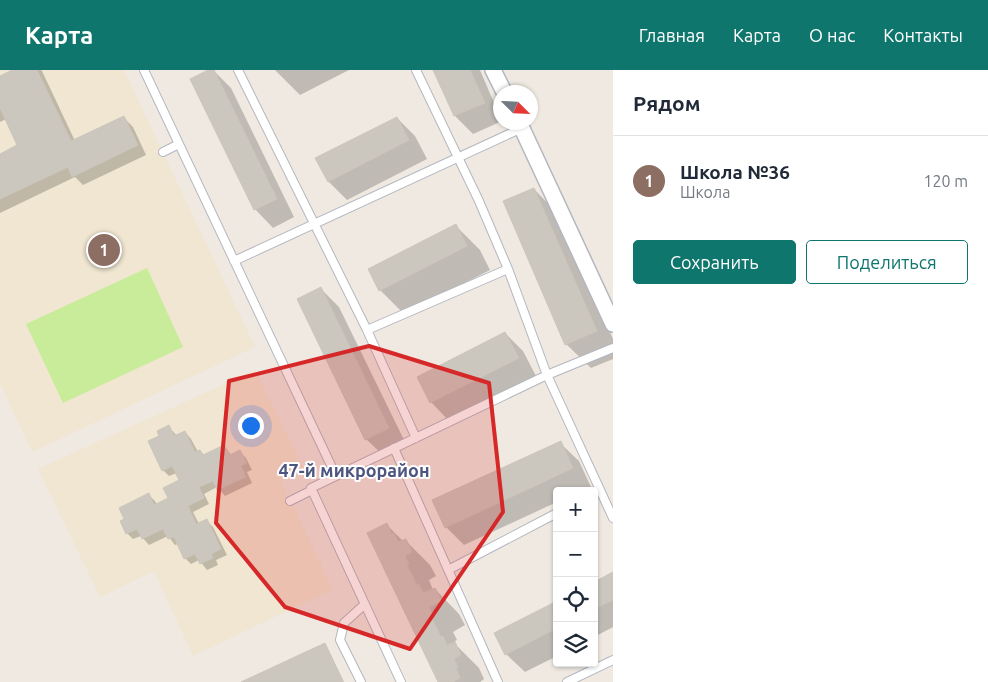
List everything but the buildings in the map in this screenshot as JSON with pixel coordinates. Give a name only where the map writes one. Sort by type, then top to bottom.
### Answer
[{"type":"street","points":[[493,70],[500,85]]},
{"type":"street","points":[[522,130],[613,324]]},
{"type":"lane","points":[[144,70],[336,476]]},
{"type":"lane","points":[[238,70],[367,330],[416,438]]},
{"type":"lane","points":[[416,70],[479,201],[508,269],[547,375],[595,487]]},
{"type":"lane","points":[[234,261],[458,157],[510,130]]},
{"type":"lane","points":[[163,152],[179,144]]},
{"type":"lane","points":[[367,330],[508,269]]},
{"type":"lane","points":[[290,501],[312,490],[311,488],[547,375],[613,348]]},
{"type":"lane","points":[[394,448],[498,682]]},
{"type":"lane","points":[[312,490],[401,682]]},
{"type":"lane","points":[[598,493],[613,518]]},
{"type":"lane","points":[[448,570],[553,514]]},
{"type":"lane","points":[[360,682],[340,640],[344,623],[365,604]]},
{"type":"lane","points":[[567,682],[613,660]]},
{"type":"highlighted area","points":[[369,346],[489,383],[503,512],[410,649],[285,607],[216,523],[229,381]]},
{"type":"shaded area","points":[[0,70],[124,70],[255,347],[32,452],[0,383]]},
{"type":"shaded area","points":[[255,370],[303,467],[280,480],[333,589],[193,656],[154,571],[100,597],[38,469]]},
{"type":"green space","points":[[147,268],[183,347],[63,403],[26,324]]},
{"type":"place","name":"Школа №36","points":[[104,250]]},
{"type":"district","name":"47-й микрорайон","points":[[354,471]]}]
